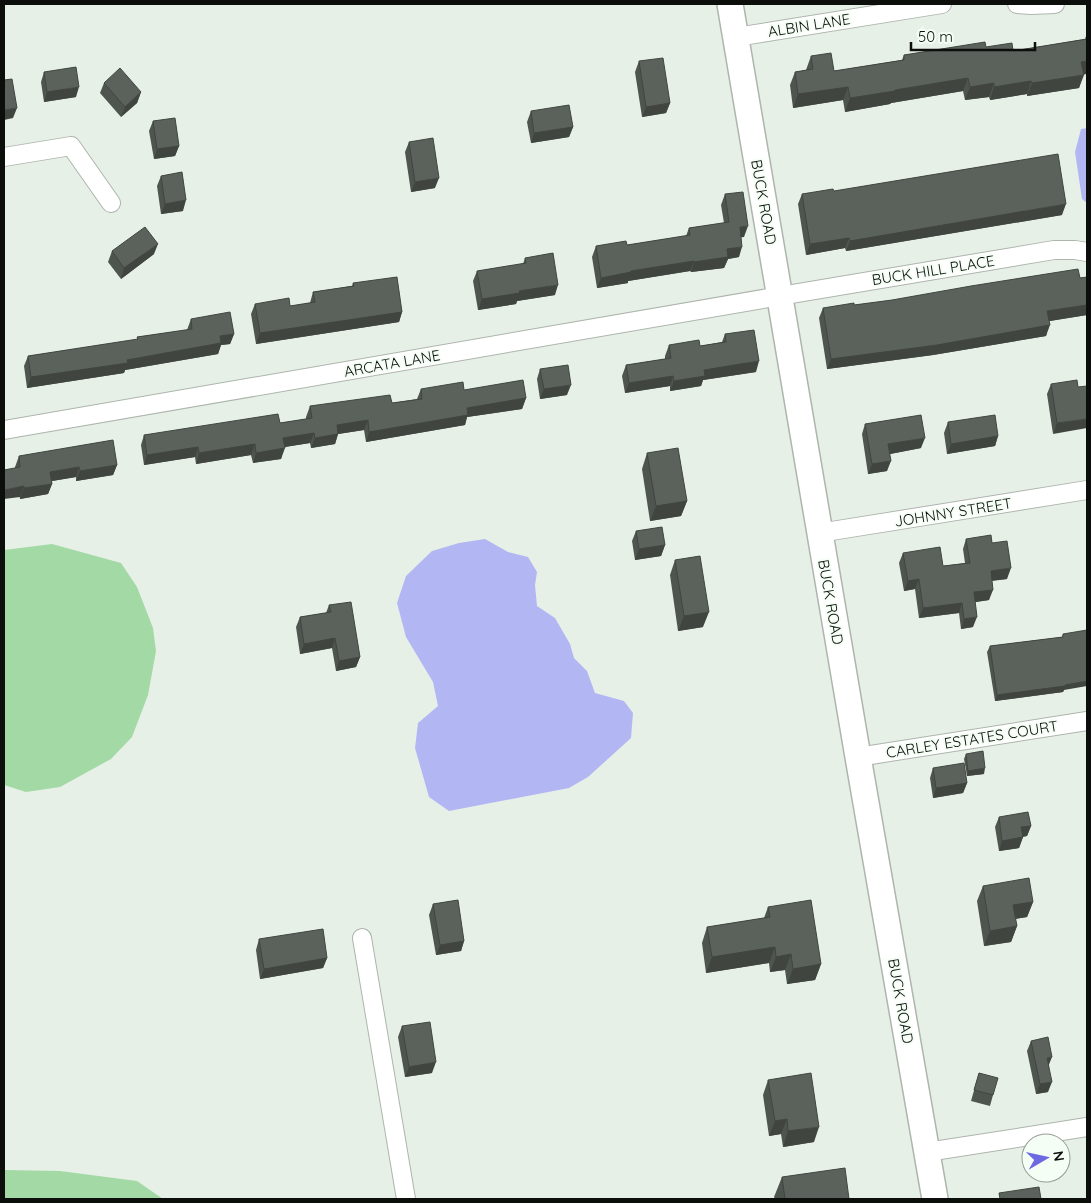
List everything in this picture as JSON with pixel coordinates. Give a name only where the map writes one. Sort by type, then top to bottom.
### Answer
[{"type":"street","name":"BUCK ROAD","points":[[730,4],[819,534],[935,1199]]},
{"type":"street","name":"ALBIN LANE","points":[[736,37],[942,4]]},
{"type":"street","points":[[1017,4],[1055,4]]},
{"type":"street","points":[[4,157],[71,146],[111,203]]},
{"type":"street","name":"BUCK HILL PLACE","points":[[780,296],[1054,250],[1087,252]]},
{"type":"street","name":"ARCATA LANE","points":[[4,430],[780,296]]},
{"type":"street","name":"JOHNNY STREET","points":[[819,534],[1087,490]]},
{"type":"street","name":"CARLEY ESTATES COURT","points":[[858,757],[1087,721]]},
{"type":"street","points":[[362,938],[406,1199]]},
{"type":"street","points":[[927,1152],[1087,1127]]},
{"type":"green space","points":[[52,544],[121,563],[137,587],[153,628],[156,651],[148,695],[132,737],[111,759],[60,787],[26,792],[4,785],[4,550]]},
{"type":"green space","points":[[4,1170],[60,1171],[137,1181],[163,1199],[4,1199]]},
{"type":"water","points":[[1087,128],[1087,203],[1082,199],[1075,152],[1081,129]]},
{"type":"water","points":[[485,539],[508,552],[528,557],[537,572],[535,585],[537,606],[555,618],[570,644],[574,658],[587,671],[595,693],[624,701],[633,713],[631,738],[588,777],[569,788],[449,811],[429,797],[415,748],[418,723],[438,706],[433,682],[406,637],[397,603],[406,576],[432,551],[459,543]]},
{"type":"building","points":[[1087,39],[1087,61],[1081,62],[1084,75],[994,87],[994,83],[970,87],[968,78],[850,98],[848,87],[798,94],[795,72],[813,69],[811,56],[831,53],[834,71],[904,60],[904,55],[985,42],[986,47],[1012,43],[1013,51]]},
{"type":"building","points":[[663,58],[670,103],[646,107],[639,61]]},
{"type":"building","points":[[76,67],[79,87],[47,92],[44,72]]},
{"type":"building","points":[[120,68],[141,92],[125,107],[104,83]]},
{"type":"building","points":[[12,79],[17,108],[4,110],[4,80]]},
{"type":"building","points":[[569,105],[573,127],[534,133],[531,111]]},
{"type":"building","points":[[175,118],[179,146],[157,149],[153,121]]},
{"type":"building","points":[[433,138],[439,178],[415,182],[409,142]]},
{"type":"building","points":[[1058,154],[1066,204],[850,241],[849,238],[810,244],[802,194],[833,189],[834,191]]},
{"type":"building","points":[[182,172],[186,200],[165,204],[161,176]]},
{"type":"building","points":[[743,192],[748,226],[740,227],[742,247],[727,249],[728,257],[631,271],[601,278],[596,246],[626,241],[627,245],[690,235],[689,228],[729,222],[725,194]]},
{"type":"building","points":[[145,227],[158,244],[124,268],[112,251]]},
{"type":"building","points":[[553,253],[558,285],[482,299],[477,271],[526,263],[525,258]]},
{"type":"building","points":[[1078,269],[1080,278],[1087,277],[1087,305],[1047,311],[1050,325],[937,345],[831,359],[823,308],[892,300]]},
{"type":"building","points":[[397,277],[402,312],[260,333],[255,304],[289,298],[290,306],[315,302],[313,292],[354,286],[353,283]]},
{"type":"building","points":[[230,312],[234,334],[220,336],[221,343],[127,360],[128,363],[31,377],[28,356],[192,329],[191,319]]},
{"type":"building","points":[[754,330],[759,361],[704,370],[705,376],[674,381],[673,376],[629,383],[626,365],[671,358],[669,345],[699,340],[700,346],[726,342],[725,334]]},
{"type":"building","points":[[568,365],[571,385],[544,389],[540,369]]},
{"type":"building","points":[[523,380],[526,398],[467,408],[468,415],[369,432],[368,420],[337,425],[338,434],[315,438],[314,433],[283,438],[285,448],[256,453],[255,444],[199,453],[198,447],[147,455],[144,435],[278,414],[280,423],[312,418],[310,406],[390,395],[392,403],[422,399],[421,389],[463,382],[464,390]]},
{"type":"building","points":[[1077,380],[1078,387],[1087,386],[1087,419],[1057,423],[1051,384]]},
{"type":"building","points":[[921,415],[925,438],[888,444],[891,461],[872,464],[865,424]]},
{"type":"building","points":[[995,415],[998,436],[951,444],[948,422]]},
{"type":"building","points":[[113,440],[117,465],[80,471],[79,467],[50,472],[52,484],[4,490],[4,470],[20,467],[19,456]]},
{"type":"building","points":[[678,448],[687,501],[656,506],[647,453]]},
{"type":"building","points":[[662,527],[665,545],[639,549],[636,531]]},
{"type":"building","points":[[991,535],[992,543],[1007,541],[1011,568],[991,571],[993,590],[974,592],[977,617],[964,619],[962,603],[923,608],[919,579],[908,581],[903,553],[940,547],[943,566],[970,563],[966,539]]},
{"type":"building","points":[[700,556],[709,612],[684,616],[675,560]]},
{"type":"building","points":[[351,602],[360,657],[339,661],[335,638],[304,644],[300,617],[331,612],[329,605]]},
{"type":"building","points":[[1087,630],[1087,681],[1065,686],[997,695],[990,646],[1063,637],[1063,634]]},
{"type":"building","points":[[983,751],[985,768],[968,771],[966,754]]},
{"type":"building","points":[[964,763],[967,783],[936,788],[933,768]]},
{"type":"building","points":[[1028,812],[1031,826],[1021,827],[1023,837],[1002,841],[999,817]]},
{"type":"building","points":[[1029,878],[1033,902],[1013,905],[1017,926],[990,931],[983,886]]},
{"type":"building","points":[[458,900],[464,941],[440,945],[433,904]]},
{"type":"building","points":[[811,900],[821,964],[793,969],[791,954],[776,957],[775,947],[712,957],[707,927],[770,917],[768,907]]},
{"type":"building","points":[[323,929],[327,958],[264,969],[259,939]]},
{"type":"building","points":[[430,1022],[436,1062],[409,1067],[402,1026]]},
{"type":"building","points":[[1048,1037],[1052,1057],[1047,1058],[1052,1082],[1040,1084],[1031,1041]]},
{"type":"building","points":[[811,1073],[819,1127],[788,1131],[787,1119],[775,1121],[768,1080]]},
{"type":"building","points":[[979,1073],[998,1078],[993,1095],[974,1090]]},
{"type":"building","points":[[845,1168],[849,1199],[785,1199],[782,1177]]},
{"type":"building","points":[[1039,1187],[1041,1199],[1000,1199],[999,1193]]}]
